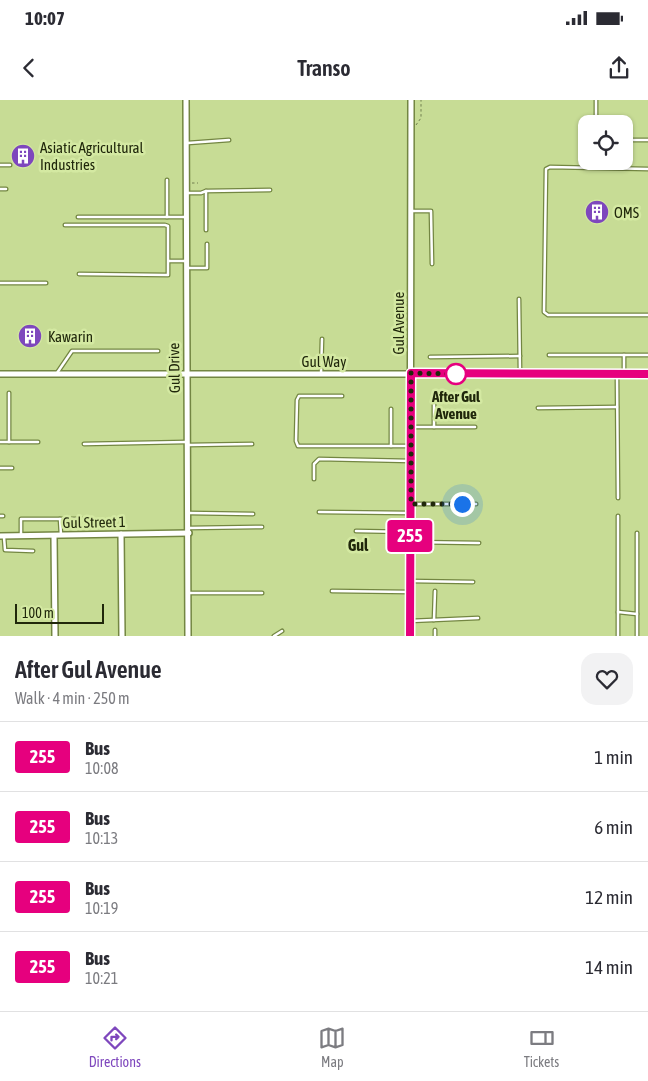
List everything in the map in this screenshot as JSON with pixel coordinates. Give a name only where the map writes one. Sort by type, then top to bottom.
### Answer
[{"type":"street","name":"Gul Drive","points":[[186,100],[188,636]]},
{"type":"street","name":"Gul Avenue","points":[[410,636],[411,100]]},
{"type":"street","name":"Gul Way","points":[[0,374],[648,374]]},
{"type":"street","name":"Gul Street 1","points":[[2,536],[121,534],[189,530]]},
{"type":"street","points":[[121,534],[122,636]]},
{"type":"street","points":[[54,536],[55,636]]},
{"type":"lane","points":[[596,100],[596,115]]},
{"type":"lane","points":[[186,143],[228,140]]},
{"type":"lane","points":[[633,140],[648,140]]},
{"type":"lane","points":[[0,165],[10,165]]},
{"type":"lane","points":[[648,168],[550,167],[546,169],[544,312],[548,315],[648,315]]},
{"type":"lane","points":[[167,180],[167,217]]},
{"type":"lane","points":[[0,189],[6,189]]},
{"type":"lane","points":[[186,193],[270,190]]},
{"type":"lane","points":[[206,191],[206,230]]},
{"type":"lane","points":[[411,211],[431,211],[432,264]]},
{"type":"lane","points":[[78,216],[187,217]]},
{"type":"lane","points":[[65,224],[167,225],[168,228],[167,275],[79,274]]},
{"type":"lane","points":[[187,268],[207,268],[207,244]]},
{"type":"lane","points":[[168,261],[187,261]]},
{"type":"lane","points":[[0,283],[46,283]]},
{"type":"lane","points":[[519,299],[520,374]]},
{"type":"lane","points":[[321,374],[322,338]]},
{"type":"lane","points":[[56,374],[72,351],[158,351]]},
{"type":"lane","points":[[549,355],[648,355]]},
{"type":"lane","points":[[624,355],[624,374]]},
{"type":"lane","points":[[430,357],[520,356]]},
{"type":"lane","points":[[617,374],[618,498]]},
{"type":"lane","points":[[9,393],[9,442]]},
{"type":"lane","points":[[342,396],[299,396],[297,400],[296,441],[298,446],[411,446]]},
{"type":"lane","points":[[434,401],[434,427]]},
{"type":"lane","points":[[538,408],[617,407]]},
{"type":"lane","points":[[390,408],[391,446]]},
{"type":"lane","points":[[411,427],[475,427]]},
{"type":"lane","points":[[0,442],[38,442]]},
{"type":"lane","points":[[84,444],[252,444]]},
{"type":"lane","points":[[314,479],[314,464],[319,459],[411,461]]},
{"type":"lane","points":[[0,468],[12,468]]},
{"type":"lane","points":[[411,504],[476,504]]},
{"type":"lane","points":[[319,512],[411,513]]},
{"type":"lane","points":[[189,513],[253,514]]},
{"type":"lane","points":[[618,516],[618,636]]},
{"type":"lane","points":[[21,536],[21,519],[82,519]]},
{"type":"lane","points":[[60,519],[61,535]]},
{"type":"lane","points":[[189,530],[262,527]]},
{"type":"lane","points":[[356,531],[410,532]]},
{"type":"lane","points":[[637,533],[637,636]]},
{"type":"lane","points":[[2,536],[5,550],[33,551]]},
{"type":"lane","points":[[410,542],[479,543]]},
{"type":"lane","points":[[410,581],[473,582]]},
{"type":"lane","points":[[332,591],[410,592]]},
{"type":"lane","points":[[434,591],[434,620]]},
{"type":"lane","points":[[189,593],[262,593]]},
{"type":"lane","points":[[618,612],[637,614]]},
{"type":"lane","points":[[410,621],[478,618]]},
{"type":"lane","points":[[435,630],[435,636]]},
{"type":"lane","points":[[274,636],[282,631]]},
{"type":"path","points":[[411,135],[421,118],[421,100]]},
{"type":"path","points":[[187,183],[198,183]]},
{"type":"bus line","name":"255","points":[[410,636],[411,373],[648,374]]},
{"type":"place","name":"Asiatic Agricultural Industries","points":[[23,156]]},
{"type":"place","name":"OMS","points":[[597,212]]},
{"type":"place","name":"Kawarin","points":[[30,336]]},
{"type":"place","name":"After Gul Avenue","points":[[456,374]]},
{"type":"district","name":"Gul","points":[[358,545]]},
{"type":"route","points":[[456,374],[411,373],[411,504],[462,504]]}]
